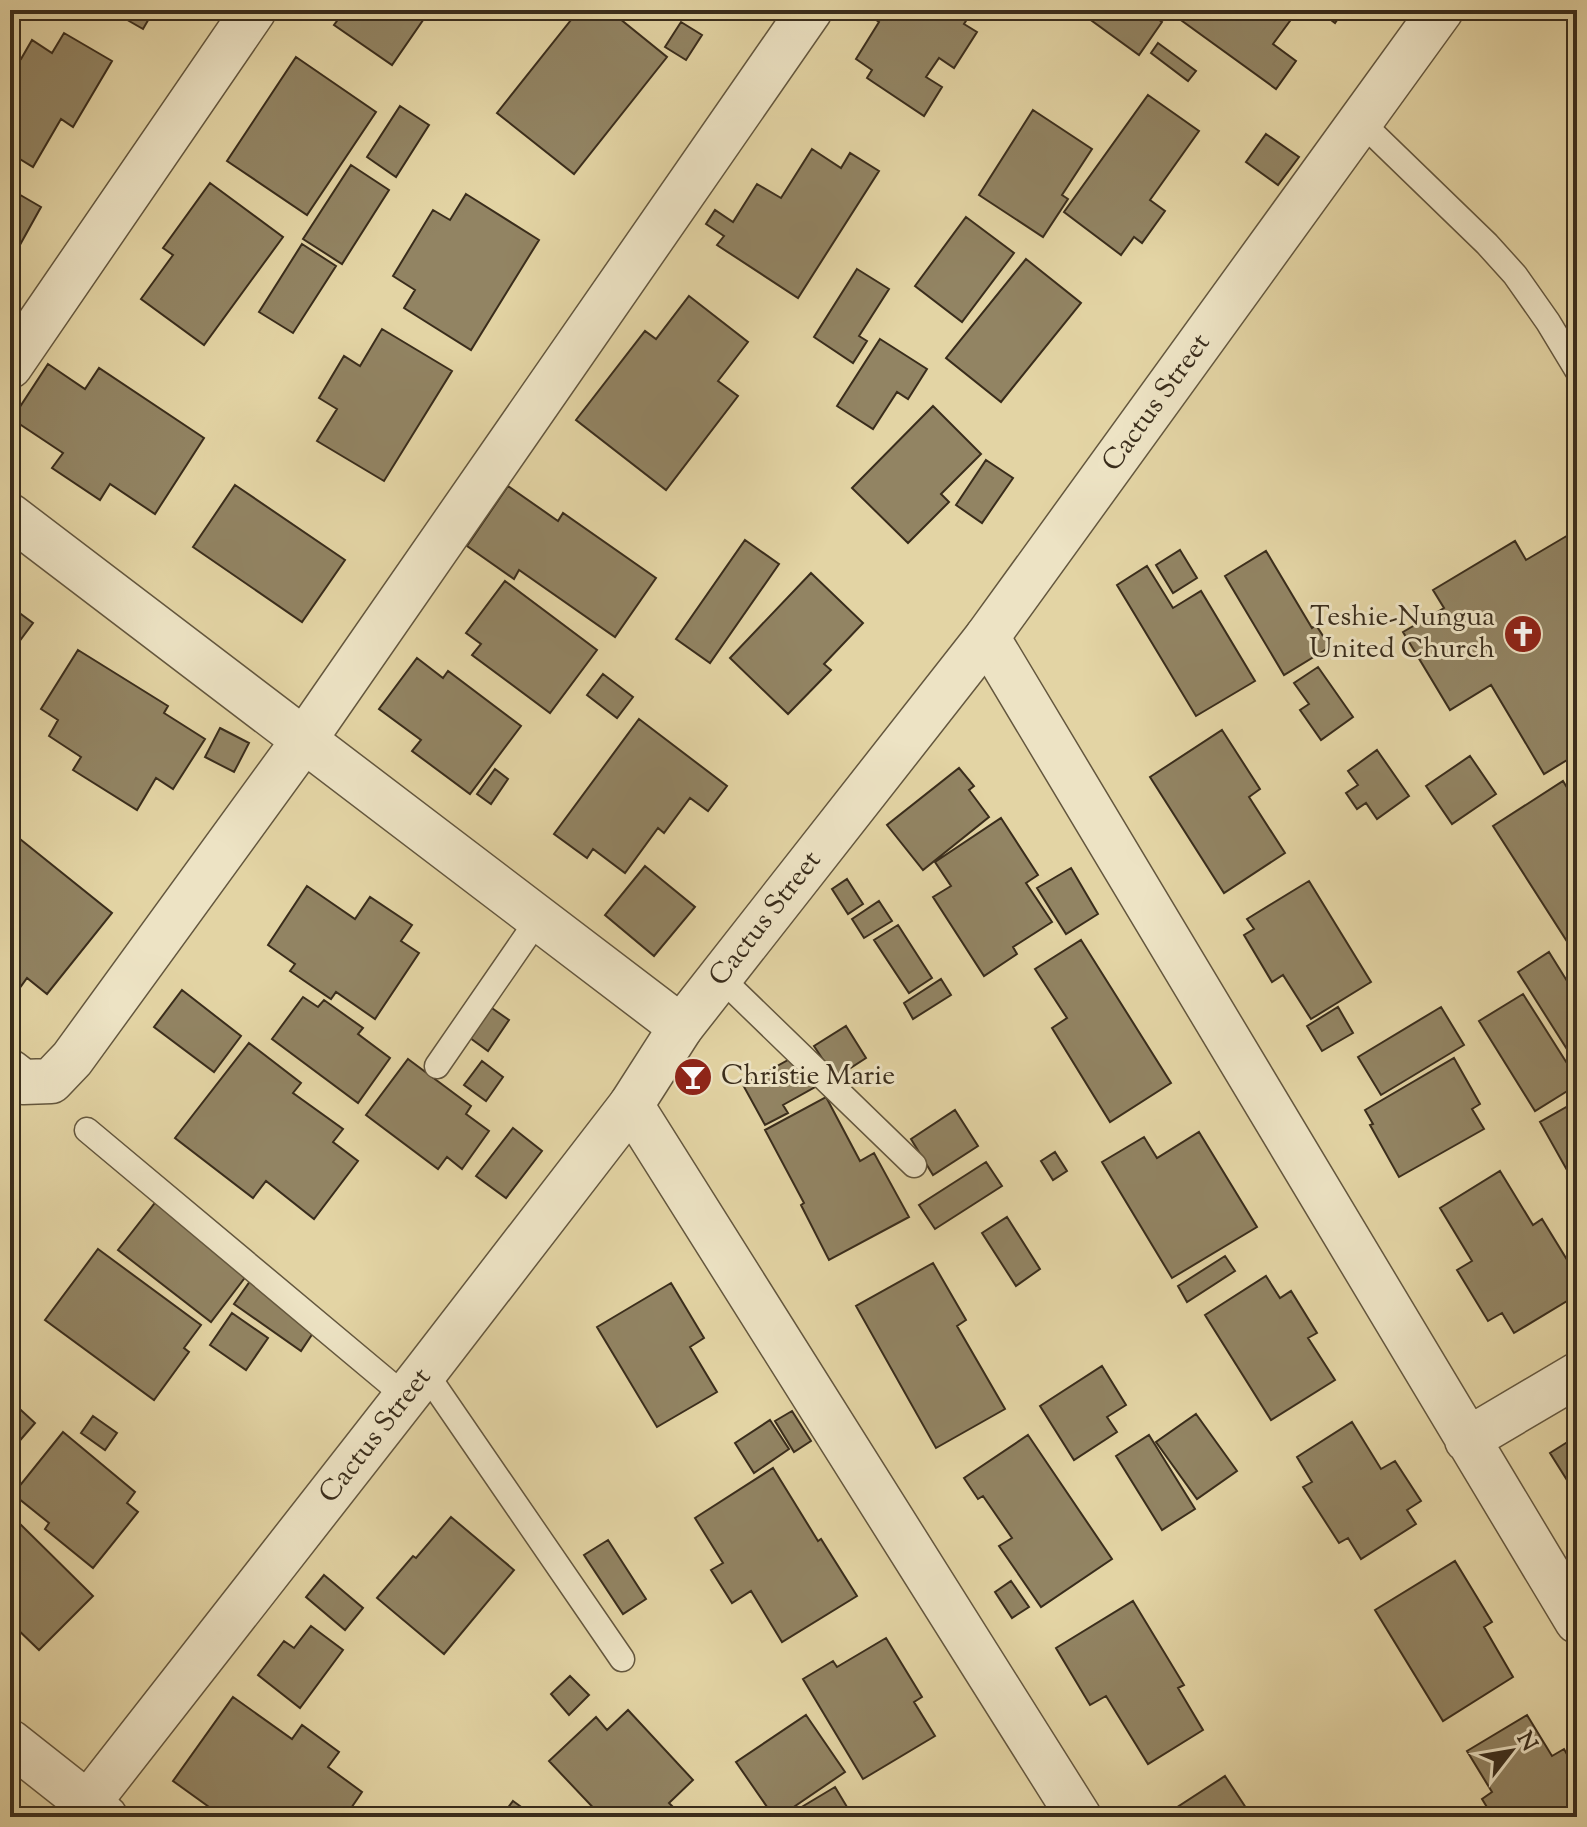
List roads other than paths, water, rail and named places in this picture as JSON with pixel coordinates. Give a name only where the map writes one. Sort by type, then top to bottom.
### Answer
[{"type":"street","points":[[10,366],[254,10]]},
{"type":"street","points":[[10,1072],[23,1082],[51,1081],[72,1059],[304,740],[810,10]]},
{"type":"street","name":"Cactus Street","points":[[90,1812],[631,1105],[681,1027],[987,637],[1441,10]]},
{"type":"street","points":[[10,516],[681,1027]]},
{"type":"street","points":[[987,637],[1577,1621]]},
{"type":"street","points":[[631,1105],[1079,1817]]},
{"type":"street","points":[[1467,1440],[1577,1375]]},
{"type":"street","points":[[10,1742],[90,1812]]},
{"type":"lane","points":[[1361,122],[1515,275],[1577,370]]},
{"type":"lane","points":[[437,1066],[539,918]]},
{"type":"lane","points":[[720,977],[914,1165]]},
{"type":"lane","points":[[87,1130],[416,1385],[622,1659]]},
{"type":"place","name":"Teshie-Nungua United Church","points":[[1523,634]]},
{"type":"place","name":"Christie Marie","points":[[693,1077]]}]
